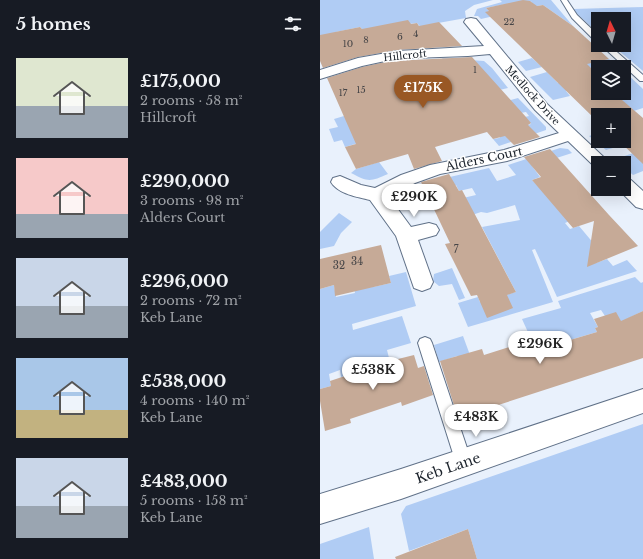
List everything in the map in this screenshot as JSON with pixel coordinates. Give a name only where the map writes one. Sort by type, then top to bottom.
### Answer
[{"type":"street","name":"Medlock Drive","points":[[471,22],[537,102],[593,156]]},
{"type":"street","name":"Hillcroft","points":[[320,75],[358,63],[395,55],[481,52],[493,49]]},
{"type":"street","name":"Alders Court","points":[[377,195],[408,179],[436,169],[507,155],[570,135]]},
{"type":"street","points":[[340,182],[356,190],[377,195],[400,225],[406,236],[422,282]]},
{"type":"street","points":[[631,191],[643,202]]},
{"type":"street","points":[[406,236],[429,230]]},
{"type":"street","name":"Keb Lane","points":[[320,509],[464,463],[643,401]]},
{"type":"lane","points":[[564,0],[568,10],[591,33]]},
{"type":"lane","points":[[613,52],[643,79]]},
{"type":"lane","points":[[425,343],[464,463]]},
{"type":"shaded area","points":[[320,0],[493,0],[474,5],[465,11],[466,18],[427,25],[422,29],[417,23],[363,30],[360,27],[336,32],[320,39]]},
{"type":"shaded area","points":[[500,0],[551,0],[573,26],[543,5],[531,7],[532,2],[517,2],[486,8],[494,16],[481,19],[478,16],[474,16],[477,9],[502,2]]},
{"type":"shaded area","points":[[643,7],[643,71],[620,52],[631,52],[631,12],[591,12],[591,27],[572,9]]},
{"type":"shaded area","points":[[442,58],[484,61],[492,68],[508,88],[495,91],[453,72]]},
{"type":"shaded area","points":[[532,58],[542,67],[526,71],[518,62]]},
{"type":"shaded area","points":[[591,61],[591,68],[584,62]]},
{"type":"shaded area","points":[[547,72],[558,83],[591,74],[591,82],[566,91],[570,96],[553,100],[530,77]]},
{"type":"shaded area","points":[[631,78],[643,89],[643,108],[631,112],[631,108],[611,108],[626,104],[622,100],[631,100]]},
{"type":"shaded area","points":[[518,98],[546,127],[546,130],[499,146],[493,139],[499,138],[507,131],[531,124],[525,117],[529,116],[526,112],[362,142],[345,147],[342,140],[334,142],[329,129],[338,127],[334,119],[344,116],[486,107]]},
{"type":"shaded area","points":[[560,148],[568,149],[572,153],[532,166],[540,177],[532,180],[572,220],[565,223],[570,229],[579,226],[600,251],[592,262],[596,263],[607,259],[613,266],[627,260],[637,271],[557,297],[535,249],[532,250],[553,302],[468,327],[458,303],[478,297],[480,302],[516,292],[482,227],[520,220],[515,205],[487,213],[481,212],[472,215],[463,198],[476,195],[472,188],[459,191],[456,185],[446,187],[441,179],[489,168],[497,181],[516,175],[508,165]]},
{"type":"shaded area","points":[[639,151],[643,154],[643,171],[633,175],[631,173],[631,156],[625,156]]},
{"type":"shaded area","points":[[379,162],[388,174],[373,180],[369,180],[351,173],[356,169]]},
{"type":"shaded area","points":[[339,213],[352,222],[341,233],[334,246],[320,249],[320,232]]},
{"type":"shaded area","points":[[452,268],[465,298],[459,300],[452,284],[439,286],[433,281],[434,274]]},
{"type":"shaded area","points":[[406,272],[416,306],[352,324],[353,330],[402,316],[411,343],[387,350],[390,362],[341,377],[340,370],[329,374],[331,386],[320,389],[320,289],[334,285],[336,297],[355,293],[354,288],[373,287],[391,283],[389,276]]},
{"type":"shaded area","points":[[635,277],[641,283],[643,282],[643,311],[627,319],[643,339],[605,316],[601,310],[590,313],[598,327],[595,328],[597,332],[536,350],[522,319],[561,308],[558,301]]},
{"type":"shaded area","points":[[463,336],[474,366],[457,356],[439,362],[434,345]]},
{"type":"shaded area","points":[[643,424],[643,559],[477,559],[468,529],[409,551],[401,514],[406,506]]},
{"type":"shaded area","points":[[369,527],[374,559],[320,559],[320,544]]},
{"type":"building","points":[[523,0],[530,1],[537,6],[543,5],[573,26],[591,42],[591,52],[601,52],[609,59],[591,60],[591,63],[587,64],[591,68],[591,100],[622,100],[643,118],[643,164],[626,148],[631,148],[631,108],[591,108],[591,115],[485,12],[489,11],[486,8]]},
{"type":"building","points":[[408,20],[411,24],[417,23],[419,26],[439,22],[462,46],[398,50],[358,57],[323,68],[320,61],[320,35]]},
{"type":"building","points":[[472,57],[526,117],[531,123],[528,125],[540,137],[514,145],[505,136],[493,139],[487,132],[435,147],[442,161],[414,169],[408,154],[356,169],[345,147],[356,144],[327,78],[362,67],[385,62]]},
{"type":"building","points":[[550,149],[591,196],[638,246],[587,267],[594,221],[573,228],[532,180],[541,177],[524,157]]},
{"type":"building","points":[[449,174],[459,191],[462,190],[516,292],[507,295],[513,308],[487,318],[477,295],[471,296],[445,244],[450,243],[421,182]]},
{"type":"building","points":[[381,245],[391,283],[335,296],[334,285],[320,289],[320,259]]},
{"type":"building","points":[[643,311],[643,358],[458,418],[440,361],[482,349],[484,355],[528,341],[533,351],[597,332],[595,328],[598,327],[594,319],[616,312],[621,321]]},
{"type":"building","points":[[414,355],[418,368],[424,366],[433,395],[402,406],[401,402],[350,419],[351,423],[325,431],[320,401],[320,389],[331,386],[330,381],[390,361]]},
{"type":"building","points":[[468,529],[477,559],[396,559],[395,557]]}]
